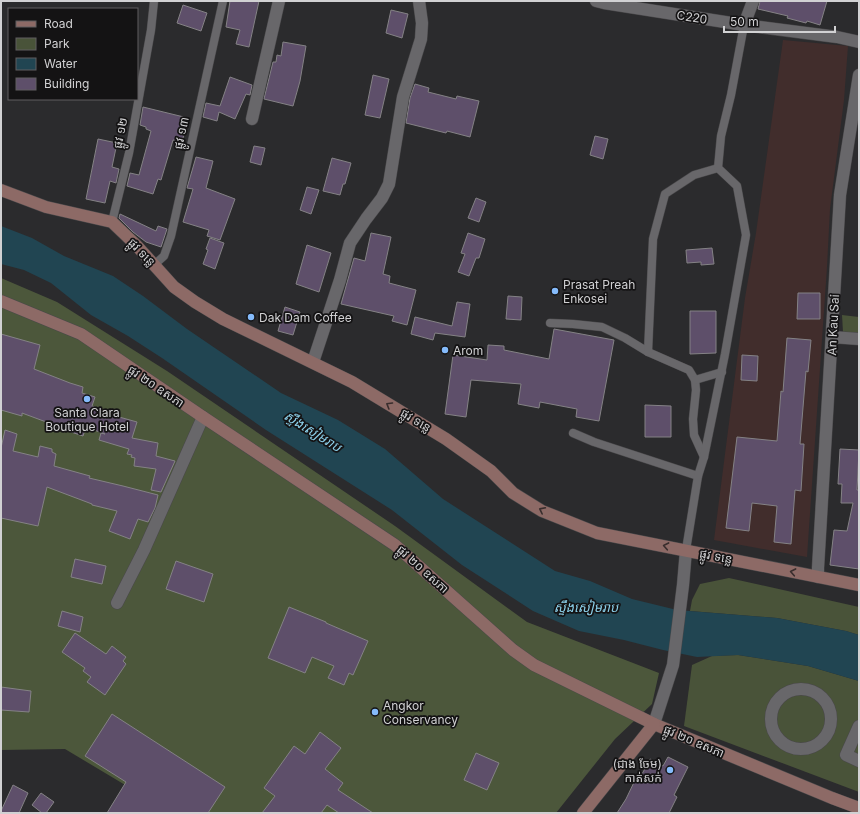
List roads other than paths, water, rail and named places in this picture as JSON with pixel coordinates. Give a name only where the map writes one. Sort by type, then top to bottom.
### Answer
[{"type":"street","points":[[252,119],[279,1]]},
{"type":"street","points":[[313,362],[340,280],[350,244],[382,198],[389,184],[404,97],[421,39],[422,23],[419,1]]},
{"type":"street","name":"C220","points":[[596,1],[744,25],[837,37],[859,42]]},
{"type":"street","points":[[744,25],[753,1]]},
{"type":"street","name":"An Kau Sai","points":[[818,576],[840,195],[859,76]]},
{"type":"street","points":[[1,190],[46,207],[112,222]]},
{"type":"street","name":"ផ្លូវ ទន្លេ","points":[[112,222],[174,288],[223,319],[352,382],[446,439],[491,471],[513,493],[542,511],[597,533],[859,585]]},
{"type":"street","name":"ផ្លូវ ២០ ឧសភា","points":[[1,301],[81,334],[395,545],[513,650],[534,665],[654,724],[859,808]]},
{"type":"street","points":[[832,337],[859,339]]},
{"type":"street","points":[[117,603],[144,550],[203,417]]},
{"type":"street","points":[[583,813],[654,724],[673,665],[686,550]]},
{"type":"street","points":[[806,689],[814,692],[821,696],[830,709],[831,725],[829,732],[819,744],[812,748],[796,750],[788,747],[776,737],[773,730],[771,714],[774,706],[784,694],[791,691],[806,689]]},
{"type":"street","points":[[859,726],[846,755],[859,761]]},
{"type":"lane","name":"ផ្លូវ ១២","points":[[112,222],[129,153],[151,30],[154,1]]},
{"type":"lane","name":"ផ្លូវ ១៣","points":[[154,265],[164,256],[171,236],[223,1]]},
{"type":"lane","points":[[718,168],[721,136],[731,95],[744,25]]},
{"type":"lane","points":[[648,352],[653,239],[666,194],[694,175],[718,168]]},
{"type":"lane","points":[[686,550],[698,476],[704,456],[726,354],[746,235],[737,186],[718,168]]},
{"type":"lane","points":[[550,323],[602,327],[625,338],[648,352],[688,370],[694,380],[696,390],[693,419],[694,435],[704,456]]},
{"type":"lane","points":[[694,380],[722,372]]},
{"type":"lane","points":[[573,433],[594,442],[698,476]]},
{"type":"water","name":"ស្ទឹងសៀមរាប","points":[[1,226],[32,238],[64,256],[113,276],[143,296],[187,329],[281,393],[338,420],[385,449],[443,499],[555,571],[590,581],[632,599],[677,610],[777,618],[846,631],[859,635],[859,681],[808,666],[738,655],[697,657],[663,650],[579,631],[533,611],[462,565],[392,510],[266,430],[162,358],[128,336],[91,315],[51,283],[24,270],[1,264]]},
{"type":"place","name":"Prasat Preah Enkosei","points":[[555,291]]},
{"type":"place","name":"Dak Dam Coffee","points":[[251,317]]},
{"type":"place","name":"Arom","points":[[445,350]]},
{"type":"place","name":"Santa Clara Boutique Hotel","points":[[87,399]]},
{"type":"place","name":"Angkor Conservancy","points":[[375,712]]},
{"type":"place","name":"(ជាង ចែម) កាត់សក់","points":[[670,770]]}]
